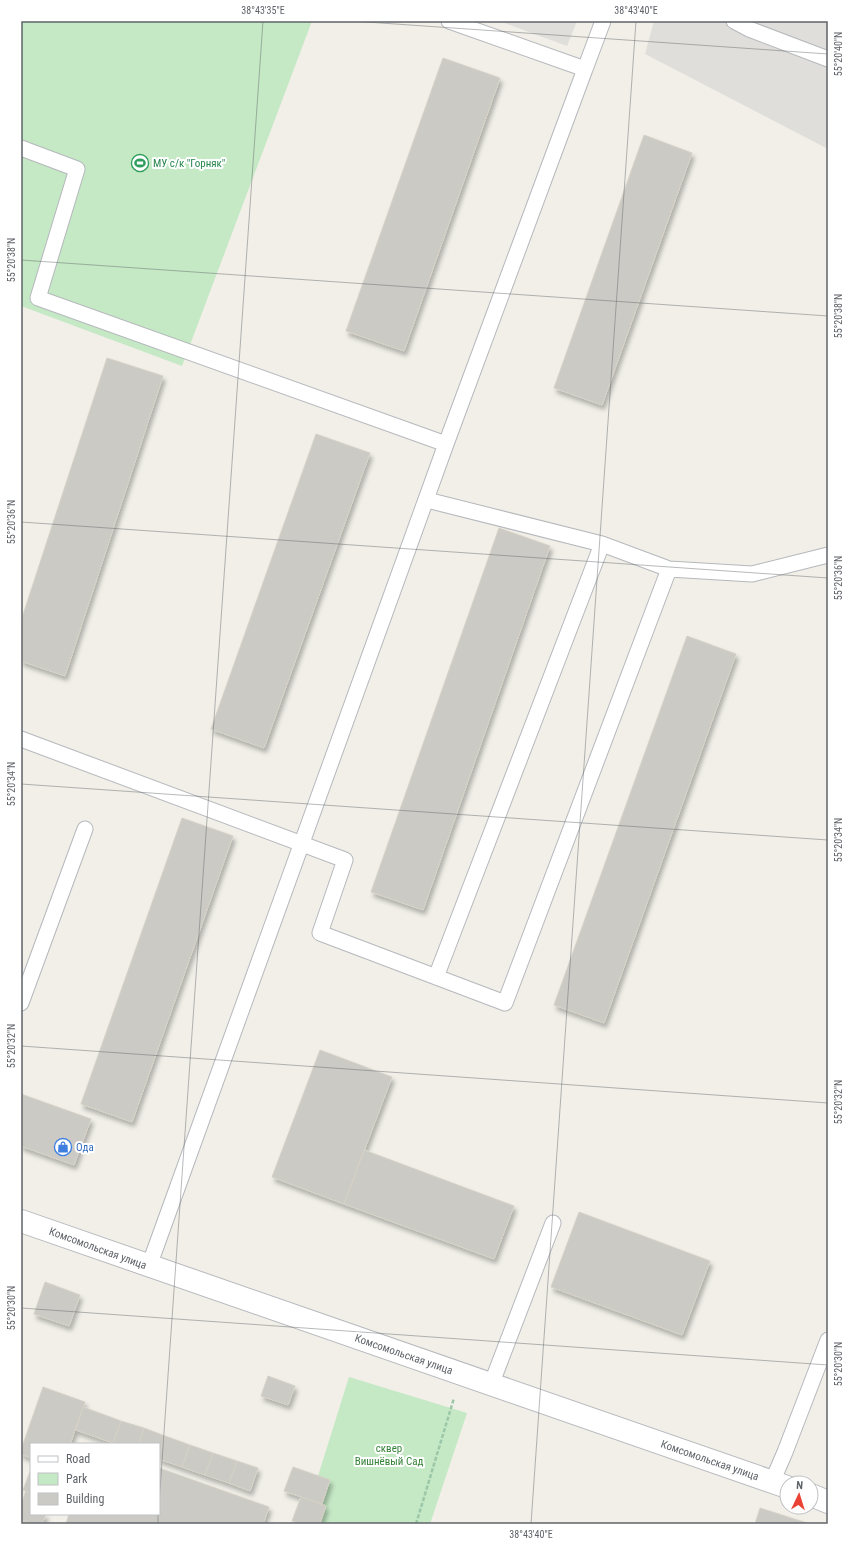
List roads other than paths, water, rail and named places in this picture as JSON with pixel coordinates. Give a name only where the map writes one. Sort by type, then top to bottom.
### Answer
[{"type":"street","name":"Комсомольская улица","points":[[21,1221],[779,1484]]},
{"type":"lane","points":[[449,21],[585,69]]},
{"type":"lane","points":[[149,1266],[280,902],[303,844],[446,444],[603,21]]},
{"type":"lane","points":[[734,21],[751,25],[828,59]]},
{"type":"lane","points":[[21,148],[77,169],[38,298],[446,444]]},
{"type":"lane","points":[[427,500],[602,544],[669,569],[752,574],[828,555]]},
{"type":"lane","points":[[436,977],[602,544]]},
{"type":"lane","points":[[21,739],[345,860],[320,933],[505,1003],[669,569]]},
{"type":"lane","points":[[21,1003],[85,829]]},
{"type":"lane","points":[[491,1385],[553,1224]]},
{"type":"lane","points":[[783,1475],[828,1340]]},
{"type":"place","name":"МУ с/к \"Горняк\"","points":[[140,163]]},
{"type":"place","name":"Ода","points":[[63,1147]]},
{"type":"park label","name":"сквер Вишнёвый Сад","points":[[389,1454]]}]
